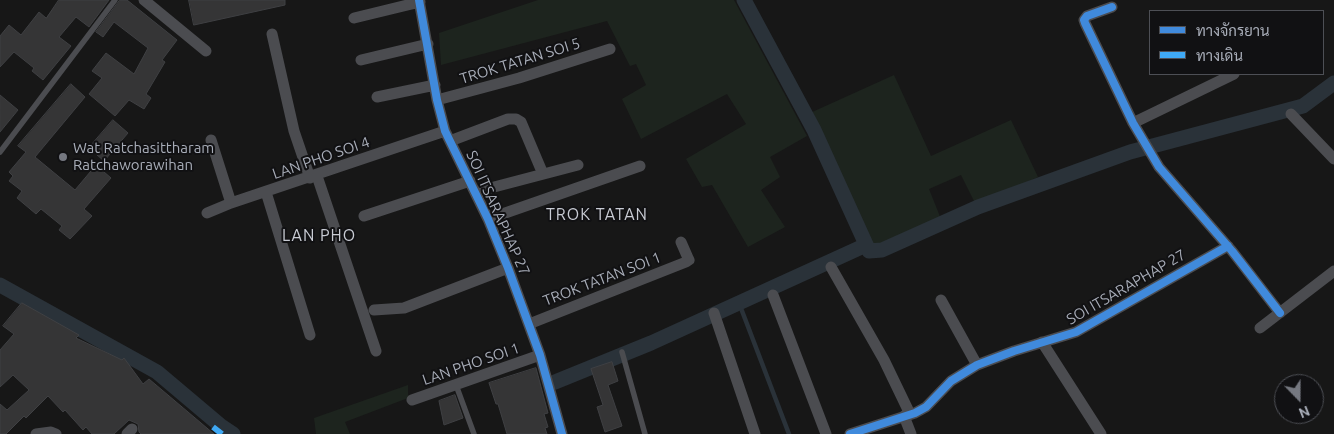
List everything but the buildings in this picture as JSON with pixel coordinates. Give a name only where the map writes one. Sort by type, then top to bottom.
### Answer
[{"type":"street","points":[[144,0],[206,51]]},
{"type":"street","points":[[354,18],[420,1]]},
{"type":"street","name":"SOI ITSARAPHAP 27","points":[[420,1],[437,100],[448,136],[488,219],[508,268],[540,355],[562,434]]},
{"type":"street","points":[[1112,7],[1087,16],[1084,20],[1140,137],[1154,159],[1228,246],[1280,313]]},
{"type":"street","points":[[272,34],[294,131],[314,177],[376,351]]},
{"type":"street","points":[[361,60],[428,44]]},
{"type":"street","name":"TROK TATAN SOI 5","points":[[437,100],[519,78],[610,49]]},
{"type":"street","points":[[1133,123],[1232,75]]},
{"type":"street","points":[[377,97],[435,85]]},
{"type":"street","points":[[1292,114],[1334,159]]},
{"type":"street","name":"LAN PHO SOI 4","points":[[208,213],[266,192],[508,119],[516,119],[521,122],[543,174]]},
{"type":"street","points":[[211,140],[231,204]]},
{"type":"street","points":[[475,192],[578,165]]},
{"type":"street","points":[[488,219],[640,166]]},
{"type":"street","points":[[364,216],[470,182]]},
{"type":"street","points":[[266,192],[310,335]]},
{"type":"street","name":"TROK TATAN SOI 1","points":[[529,324],[686,262],[689,260],[681,242]]},
{"type":"street","name":"SOI ITSARAPHAP 27","points":[[850,434],[926,407],[951,381],[977,365],[1076,332],[1228,246]]},
{"type":"street","points":[[831,267],[884,360],[907,415],[911,434]]},
{"type":"street","points":[[374,310],[404,308],[508,268]]},
{"type":"street","points":[[1260,328],[1334,271]]},
{"type":"street","points":[[773,295],[826,434]]},
{"type":"street","points":[[941,300],[977,365]]},
{"type":"street","points":[[714,313],[756,434]]},
{"type":"street","points":[[1042,342],[1101,434]]},
{"type":"street","name":"LAN PHO SOI 1","points":[[412,400],[540,355]]},
{"type":"street","points":[[36,434],[51,432],[56,434]]},
{"type":"lane","points":[[0,152],[115,0]]},
{"type":"lane","points":[[622,352],[645,434]]},
{"type":"lane","points":[[456,385],[474,434]]},
{"type":"shaded area","points":[[538,0],[734,0],[807,136],[770,157],[780,177],[761,190],[785,227],[748,247],[712,185],[702,187],[686,159],[746,124],[727,94],[641,139],[622,99],[646,85],[636,64],[630,66],[607,21],[441,65],[439,33]]},
{"type":"shaded area","points":[[894,75],[931,156],[1011,120],[1038,177],[976,205],[961,175],[929,189],[941,219],[873,247],[810,113]]},
{"type":"shaded area","points":[[408,385],[408,398],[345,422],[350,434],[316,434],[314,418]]},
{"type":"waterway","points":[[744,0],[814,130],[869,251],[882,250],[978,207],[1130,152],[1303,106],[1334,83]]},
{"type":"waterway","points":[[555,382],[651,343],[866,245]]},
{"type":"waterway","points":[[0,285],[157,372],[233,434]]},
{"type":"waterway","points":[[739,303],[789,434]]},
{"type":"marked path","points":[[213,427],[222,434]]},
{"type":"cycle path","points":[[419,0],[437,100],[445,131],[488,219],[508,268],[540,355],[562,434]]},
{"type":"cycle path","points":[[1112,7],[1087,16],[1084,20],[1133,123],[1159,167],[1232,251],[1280,313]]},
{"type":"cycle path","points":[[850,434],[915,413],[926,407],[951,381],[977,365],[1014,351],[1076,332],[1228,246]]},
{"type":"place","name":"Wat Ratchasittharam Ratchaworawihan","points":[[63,157]]},
{"type":"district","name":"TROK TATAN","points":[[597,215]]},
{"type":"district","name":"LAN PHO","points":[[319,236]]}]
